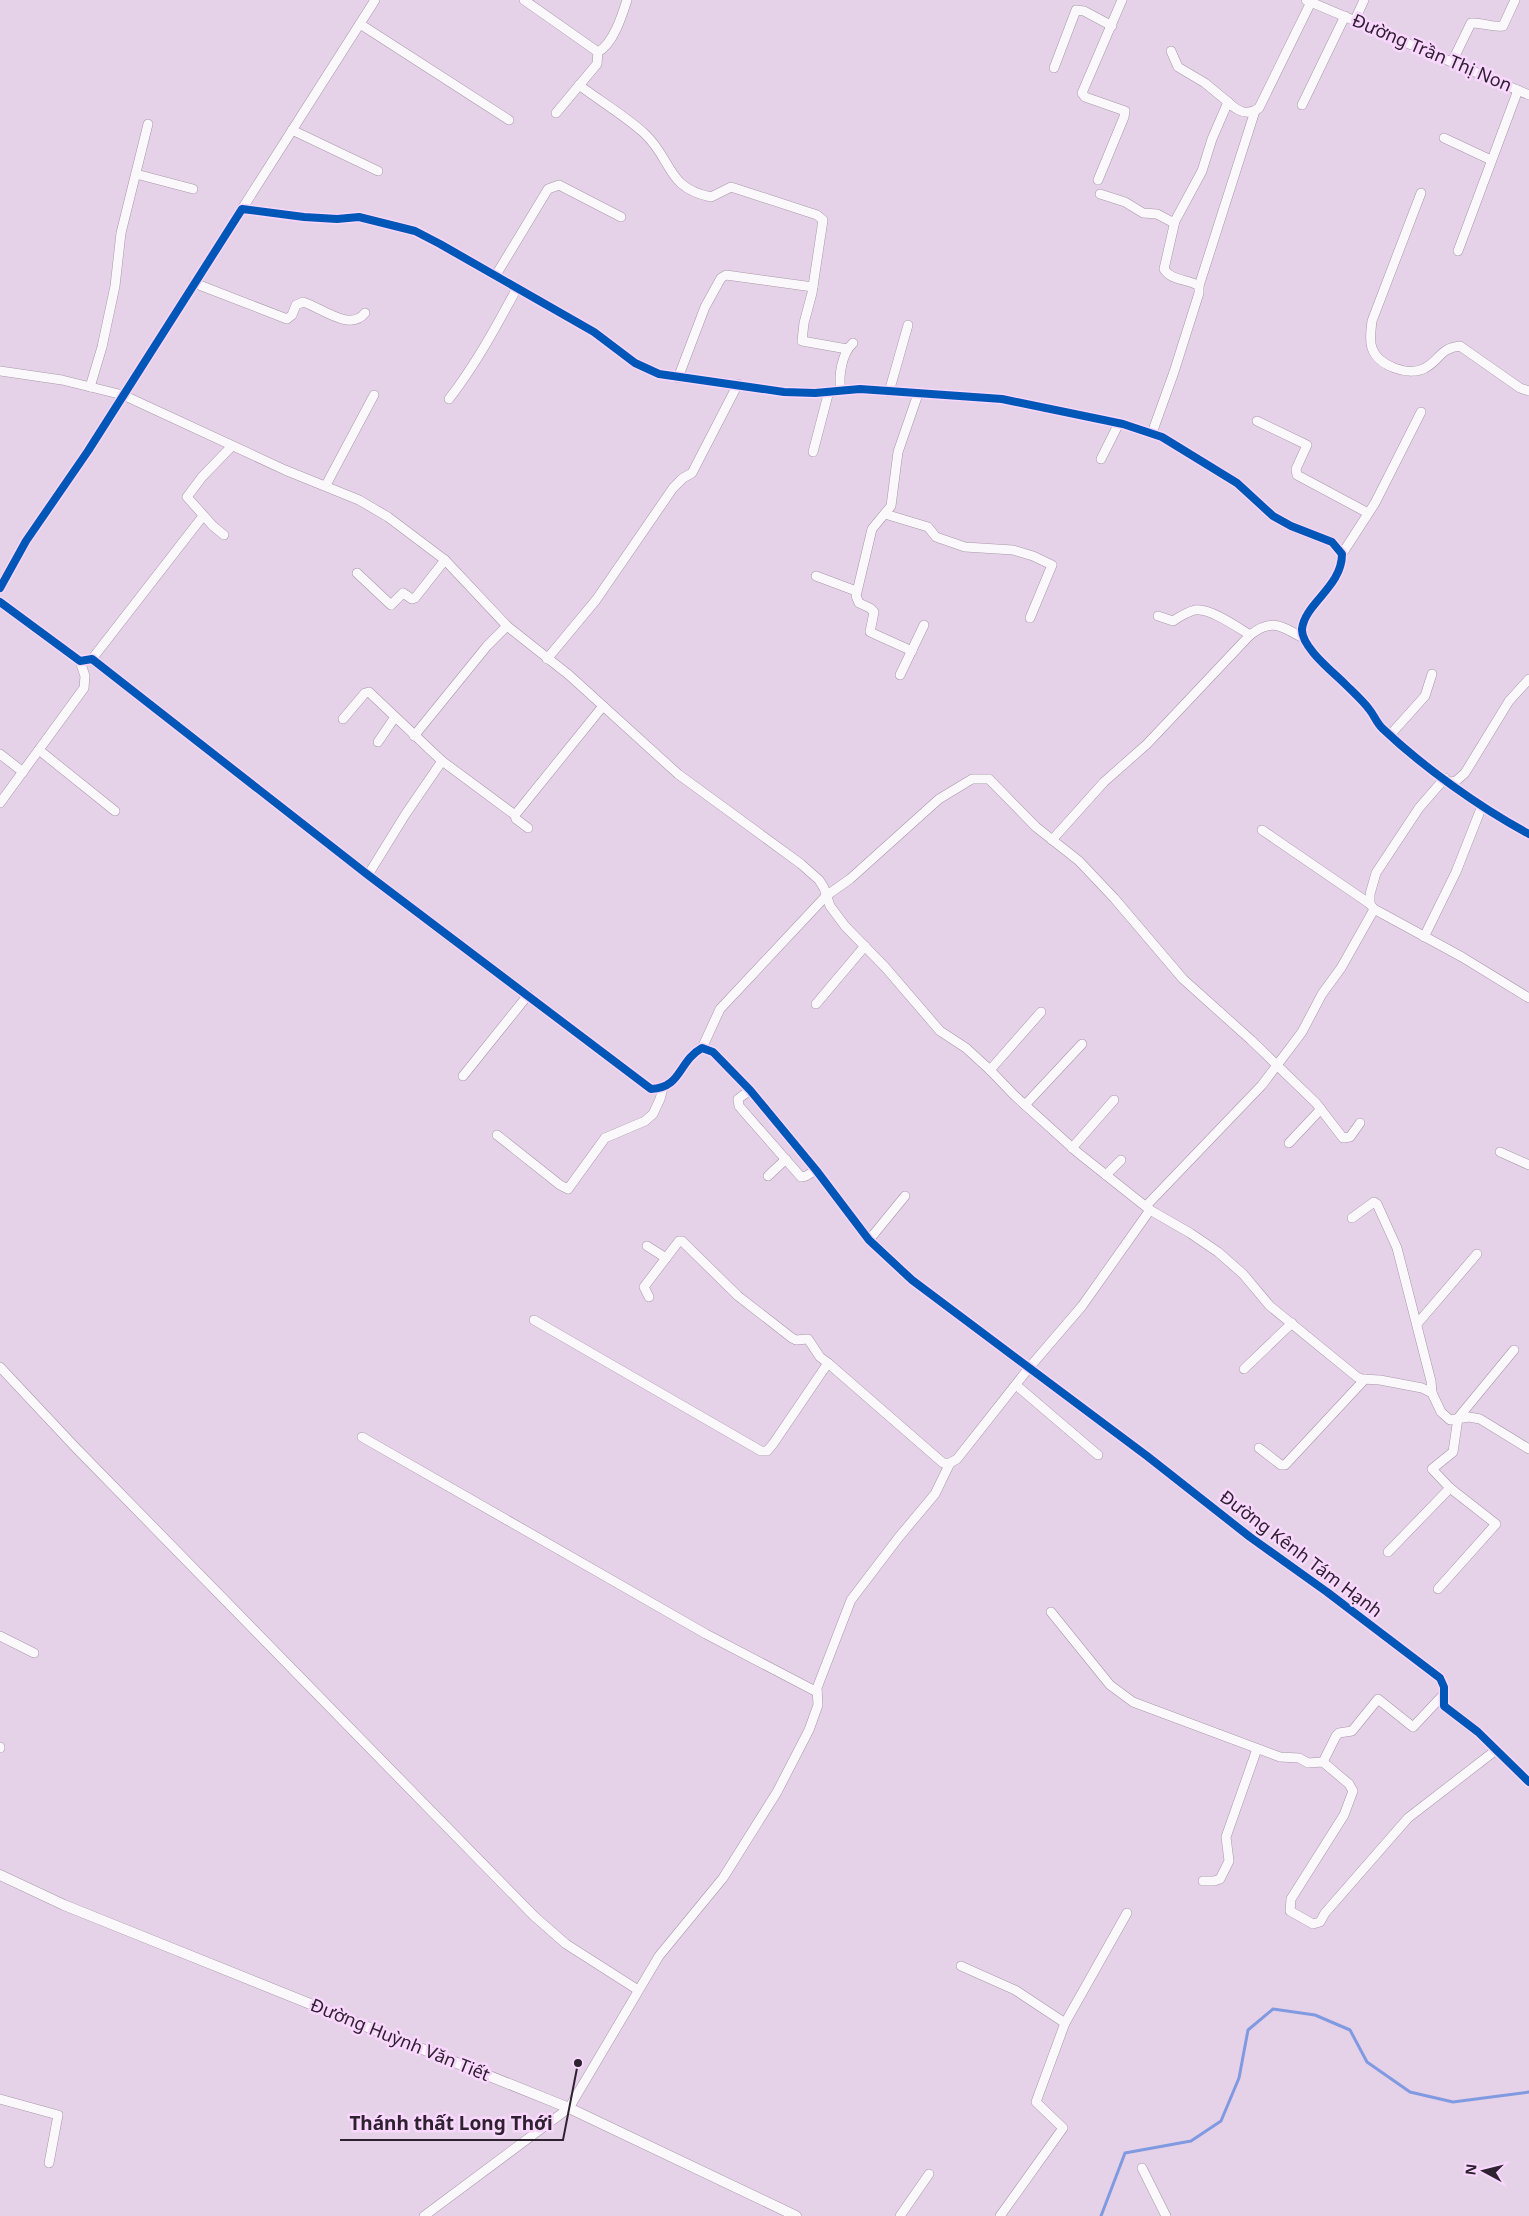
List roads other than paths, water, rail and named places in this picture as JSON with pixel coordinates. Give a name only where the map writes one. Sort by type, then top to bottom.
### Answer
[{"type":"street","points":[[0,588],[26,542],[88,452],[375,0]]},
{"type":"street","points":[[524,0],[598,52]]},
{"type":"street","points":[[598,52],[604,49],[611,38],[627,0]]},
{"type":"street","points":[[1098,180],[1125,111],[1082,94],[1122,0]]},
{"type":"street","points":[[1355,20],[1364,0]]},
{"type":"street","points":[[1452,62],[1471,24],[1479,22],[1496,27],[1503,26],[1515,0]]},
{"type":"street","points":[[1172,51],[1178,67],[1205,83],[1245,113],[1255,111],[1259,108],[1265,97],[1310,1]]},
{"type":"street","name":"Đường Trần Thị Non","points":[[1310,1],[1529,94]]},
{"type":"street","points":[[1054,68],[1076,10],[1084,11],[1112,26]]},
{"type":"street","points":[[1302,105],[1345,16]]},
{"type":"street","points":[[360,24],[508,120]]},
{"type":"street","points":[[556,113],[596,64],[598,52]]},
{"type":"street","points":[[579,85],[645,134],[664,157],[672,175],[690,190],[711,197],[731,187],[817,215],[822,220],[813,287],[802,341],[850,346],[839,379],[841,390]]},
{"type":"street","points":[[1458,251],[1518,90]]},
{"type":"street","points":[[1198,286],[1167,273],[1164,269],[1170,250],[1174,223],[1202,171],[1212,139],[1228,102]]},
{"type":"street","points":[[1152,433],[1174,372],[1199,292],[1198,286],[1255,111]]},
{"type":"street","points":[[90,387],[102,347],[115,286],[121,233],[148,124]]},
{"type":"street","points":[[292,130],[378,171]]},
{"type":"street","points":[[1444,138],[1492,160]]},
{"type":"street","points":[[136,174],[193,189]]},
{"type":"street","points":[[496,276],[548,189],[554,186],[559,185],[620,217]]},
{"type":"street","points":[[1421,193],[1372,321],[1370,338],[1372,349],[1385,364],[1413,372],[1424,369],[1445,350],[1460,346],[1520,388],[1529,391]]},
{"type":"street","points":[[1100,194],[1125,202],[1143,213],[1157,214],[1174,223]]},
{"type":"street","points":[[242,209],[304,217],[337,219],[359,217],[415,232],[440,244],[594,332],[635,363],[659,374],[784,392],[815,393],[841,390],[1002,399],[1118,423],[1152,433],[1162,437],[1237,483],[1278,519],[1332,542],[1342,554]]},
{"type":"street","points":[[678,378],[705,307],[722,278],[726,275],[813,287]]},
{"type":"street","points":[[194,283],[287,319],[292,315],[296,305],[303,302],[350,321],[361,318],[366,313]]},
{"type":"street","points":[[449,399],[485,347],[517,288]]},
{"type":"street","points":[[889,392],[908,325]]},
{"type":"street","points":[[0,371],[62,380],[123,395],[285,470],[358,500],[388,517],[445,560],[507,626],[568,675],[678,774],[801,864],[819,880],[826,896],[845,926],[940,1031],[966,1048],[1072,1148],[1148,1208],[1218,1252],[1243,1274],[1270,1306],[1357,1377],[1422,1388],[1432,1393]]},
{"type":"street","points":[[547,659],[596,600],[673,488],[683,478],[692,473],[738,384]]},
{"type":"street","points":[[813,452],[829,391]]},
{"type":"street","points":[[912,651],[870,632],[874,612],[857,600],[856,591],[872,529],[885,514],[893,498],[893,479],[898,452],[918,394]]},
{"type":"street","points":[[326,486],[374,395]]},
{"type":"street","points":[[1303,638],[1302,628],[1306,618],[1342,567],[1342,554],[1368,513],[1421,412]]},
{"type":"street","points":[[1257,421],[1307,445],[1296,469],[1297,475],[1368,513]]},
{"type":"street","points":[[1101,459],[1118,423]]},
{"type":"street","points":[[224,535],[203,516],[188,498],[188,494],[202,476],[232,446]]},
{"type":"street","points":[[885,514],[928,527],[936,537],[965,547],[1013,550],[1052,564],[1030,618]]},
{"type":"street","points":[[92,659],[203,516]]},
{"type":"street","points":[[357,573],[391,605],[403,593],[412,599],[415,598],[445,560]]},
{"type":"street","points":[[816,576],[856,591]]},
{"type":"street","points":[[0,602],[80,660],[85,676],[84,688],[0,804]]},
{"type":"street","points":[[1158,616],[1172,620],[1196,610],[1202,611],[1231,623],[1250,635]]},
{"type":"street","points":[[900,675],[924,625]]},
{"type":"street","points":[[1052,840],[1104,782],[1147,744],[1250,635],[1266,625],[1277,625],[1303,638],[1312,651],[1362,701],[1380,726],[1390,735],[1482,806],[1529,834]]},
{"type":"street","points":[[414,736],[487,646],[507,626]]},
{"type":"street","points":[[80,660],[92,659],[368,875],[651,1089],[663,1088],[672,1083],[689,1058],[702,1048],[720,1009],[826,896],[850,879],[939,799],[972,779],[989,779],[1036,827],[1079,862],[1108,892],[1183,979],[1277,1065],[1321,1109],[1343,1138],[1350,1136],[1360,1123]]},
{"type":"street","points":[[1390,735],[1425,696],[1432,674]]},
{"type":"street","points":[[1447,780],[1456,781],[1465,773],[1510,701],[1529,679]]},
{"type":"street","points":[[343,719],[365,693],[369,692],[442,762],[515,815],[516,819],[528,828]]},
{"type":"street","points":[[515,815],[603,706]]},
{"type":"street","points":[[378,742],[395,717]]},
{"type":"street","points":[[39,750],[115,811]]},
{"type":"street","points":[[0,754],[23,772]]},
{"type":"street","points":[[368,875],[405,815],[442,762]]},
{"type":"street","points":[[649,1296],[644,1287],[678,1240],[682,1241],[738,1296],[792,1338],[796,1340],[808,1339],[820,1356],[943,1463],[950,1463],[957,1459],[1028,1368],[1082,1306],[1148,1208],[1262,1085],[1302,1032],[1322,994],[1341,968],[1372,906],[1371,885],[1376,872],[1419,808],[1447,780]]},
{"type":"street","points":[[1424,936],[1456,872],[1482,806]]},
{"type":"street","points":[[1262,830],[1372,906],[1529,998]]},
{"type":"street","points":[[816,1004],[865,946]]},
{"type":"street","points":[[463,1076],[528,995]]},
{"type":"street","points":[[990,1070],[1041,1012]]},
{"type":"street","points":[[1025,1105],[1082,1044]]},
{"type":"street","name":"Đường Kênh Tám Hạnh","points":[[702,1048],[713,1052],[750,1090],[816,1170],[869,1240],[912,1280],[1147,1456],[1250,1537],[1327,1592],[1440,1678],[1444,1687],[1444,1706],[1478,1732],[1529,1782]]},
{"type":"street","points":[[497,1135],[560,1185],[568,1189],[597,1152],[605,1138],[645,1121],[653,1114],[660,1100],[663,1088]]},
{"type":"street","points":[[750,1090],[738,1099],[739,1106],[802,1177],[816,1170]]},
{"type":"street","points":[[1072,1148],[1114,1100]]},
{"type":"street","points":[[1290,1143],[1321,1109]]},
{"type":"street","points":[[1500,1152],[1529,1165]]},
{"type":"street","points":[[768,1176],[786,1159]]},
{"type":"street","points":[[1106,1175],[1121,1160]]},
{"type":"street","points":[[869,1240],[905,1196]]},
{"type":"street","points":[[1352,1218],[1374,1202],[1377,1204],[1397,1248],[1431,1381],[1432,1393],[1441,1412],[1450,1420],[1469,1417],[1480,1419],[1529,1449]]},
{"type":"street","points":[[647,1246],[666,1258]]},
{"type":"street","points":[[1417,1324],[1477,1254]]},
{"type":"street","points":[[534,1320],[761,1451],[767,1451],[773,1444],[828,1363]]},
{"type":"street","points":[[1244,1369],[1292,1323]]},
{"type":"street","points":[[1438,1589],[1496,1524],[1450,1488],[1432,1469],[1453,1452],[1458,1418],[1514,1350]]},
{"type":"street","points":[[0,1367],[83,1455],[534,1916],[566,1944],[638,1990]]},
{"type":"street","points":[[1259,1448],[1281,1465],[1285,1465],[1365,1379]]},
{"type":"street","points":[[1016,1385],[1098,1455]]},
{"type":"street","points":[[362,1437],[706,1634],[817,1692]]},
{"type":"street","points":[[424,2216],[569,2108],[659,1956],[723,1878],[777,1792],[809,1730],[818,1705],[817,1692],[852,1600],[899,1537],[935,1494],[950,1463]]},
{"type":"street","points":[[1388,1552],[1450,1488]]},
{"type":"street","points":[[1051,1612],[1110,1685],[1133,1702],[1272,1755],[1299,1758],[1308,1762],[1323,1762],[1349,1784],[1353,1791],[1352,1799],[1344,1815],[1290,1899],[1290,1912],[1312,1924],[1320,1922],[1325,1913],[1408,1818],[1496,1750]]},
{"type":"street","points":[[0,1636],[34,1653]]},
{"type":"street","points":[[1323,1762],[1336,1736],[1339,1733],[1352,1732],[1378,1699],[1413,1727],[1444,1694]]},
{"type":"street","points":[[1203,1881],[1214,1882],[1220,1879],[1229,1861],[1226,1837],[1257,1749]]},
{"type":"street","name":"Đường Huỳnh Văn Tiết","points":[[0,1875],[64,1905],[569,2108],[796,2216]]},
{"type":"street","points":[[1000,2216],[1063,2128],[1036,2102],[1065,2023],[1126,1913]]},
{"type":"street","points":[[962,1966],[1015,1990],[1065,2023]]},
{"type":"street","points":[[0,2099],[58,2115],[49,2163]]},
{"type":"street","points":[[1142,2168],[1166,2216]]},
{"type":"street","points":[[900,2216],[929,2174]]},
{"type":"waterway","points":[[1101,2216],[1125,2153],[1191,2141],[1221,2121],[1239,2078],[1248,2030],[1273,2009],[1315,2015],[1350,2030],[1367,2062],[1410,2092],[1453,2102],[1529,2092]]},
{"type":"place","name":"Thánh thất Long Thới","points":[[578,2063]]}]
